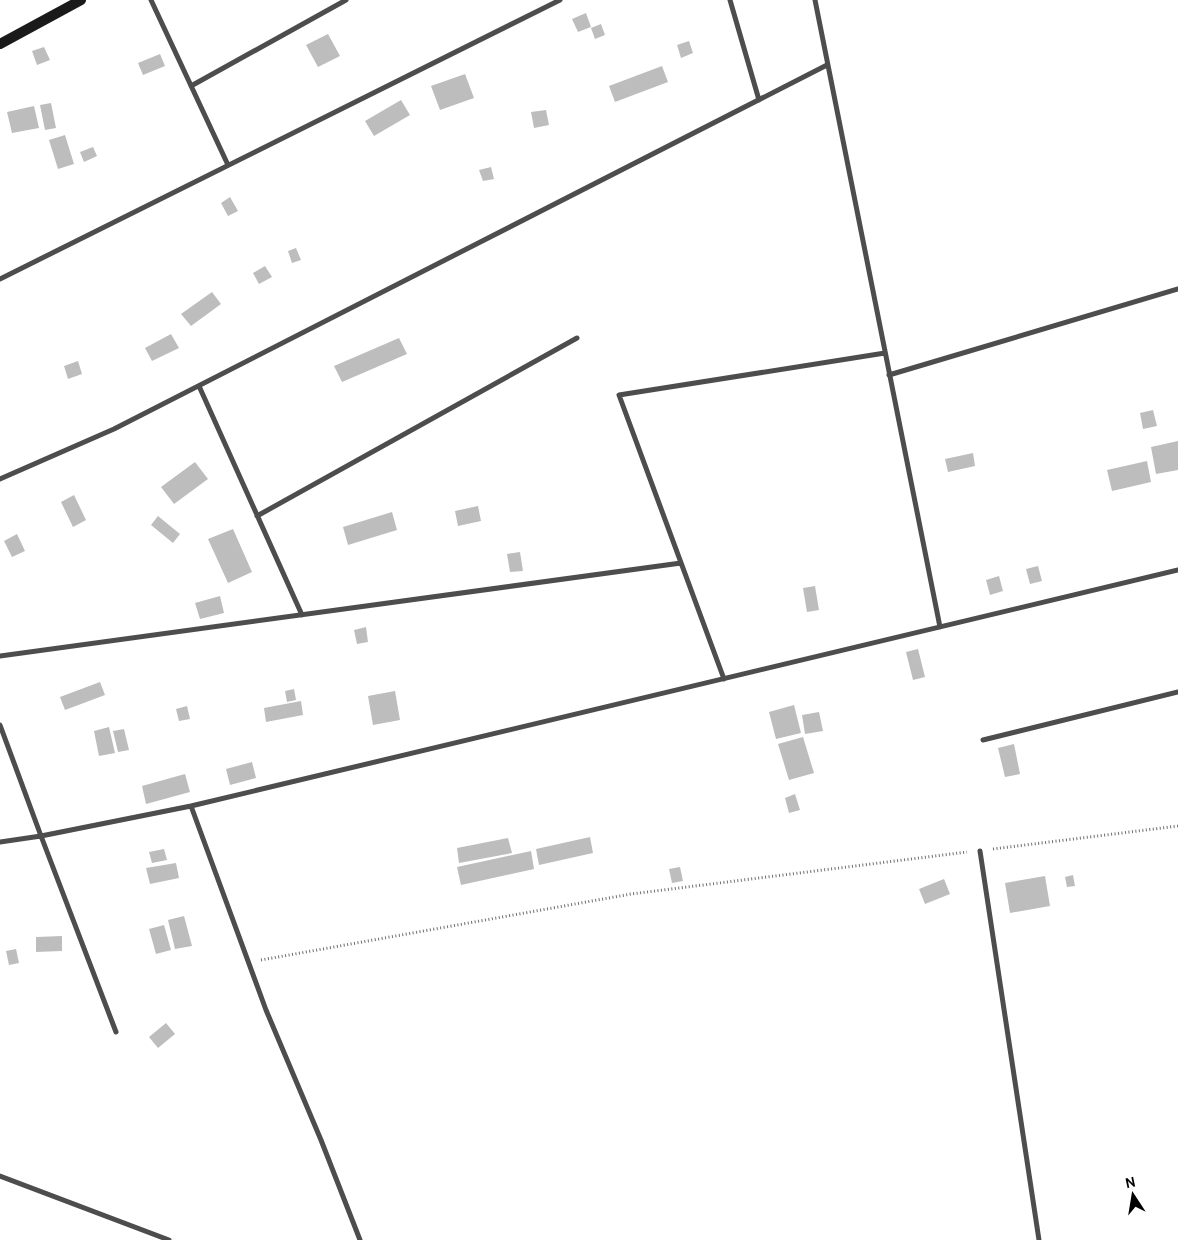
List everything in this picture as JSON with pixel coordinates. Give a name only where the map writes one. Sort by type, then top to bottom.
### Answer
[{"type":"street","points":[[0,44],[80,0]]},
{"type":"street","points":[[151,0],[228,165]]},
{"type":"street","points":[[191,86],[346,0]]},
{"type":"street","points":[[0,279],[560,0]]},
{"type":"street","points":[[730,0],[759,100]]},
{"type":"street","points":[[815,0],[940,627]]},
{"type":"street","points":[[0,479],[114,429],[827,65]]},
{"type":"street","points":[[889,374],[1178,289]]},
{"type":"street","points":[[257,516],[577,338]]},
{"type":"street","points":[[724,679],[620,395],[885,353]]},
{"type":"street","points":[[199,386],[302,615]]},
{"type":"street","points":[[0,656],[682,563]]},
{"type":"street","points":[[0,842],[41,836],[191,806],[1178,570]]},
{"type":"street","points":[[983,740],[1178,692]]},
{"type":"street","points":[[0,725],[116,1032]]},
{"type":"street","points":[[191,806],[266,1010],[321,1140],[360,1240]]},
{"type":"street","points":[[980,851],[1039,1240]]},
{"type":"street","points":[[0,1176],[169,1240]]},
{"type":"path","points":[[248,962],[631,894],[1178,826]]},
{"type":"building","points":[[586,13],[591,27],[578,32],[572,19]]},
{"type":"building","points":[[601,24],[605,35],[595,39],[591,28]]},
{"type":"building","points":[[328,34],[340,56],[318,67],[306,45]]},
{"type":"building","points":[[689,41],[693,53],[681,58],[677,45]]},
{"type":"building","points":[[44,47],[50,60],[37,65],[32,51]]},
{"type":"building","points":[[160,54],[165,66],[143,75],[138,63]]},
{"type":"building","points":[[662,66],[668,82],[615,102],[609,86]]},
{"type":"building","points":[[465,74],[474,98],[440,110],[431,86]]},
{"type":"building","points":[[401,100],[410,115],[374,136],[365,121]]},
{"type":"building","points":[[51,103],[56,128],[45,130],[40,105]]},
{"type":"building","points":[[34,106],[39,128],[12,133],[7,112]]},
{"type":"building","points":[[546,110],[549,125],[534,128],[531,112]]},
{"type":"building","points":[[65,135],[74,164],[58,169],[49,140]]},
{"type":"building","points":[[93,147],[97,156],[84,162],[80,152]]},
{"type":"building","points":[[491,167],[494,179],[483,181],[479,170]]},
{"type":"building","points":[[230,197],[238,211],[228,216],[221,203]]},
{"type":"building","points":[[296,248],[301,260],[292,263],[288,251]]},
{"type":"building","points":[[265,266],[272,277],[259,284],[253,273]]},
{"type":"building","points":[[212,292],[221,304],[191,326],[181,314]]},
{"type":"building","points":[[171,334],[179,348],[152,361],[145,348]]},
{"type":"building","points":[[399,338],[407,354],[342,382],[334,366]]},
{"type":"building","points":[[78,361],[82,374],[68,379],[64,366]]},
{"type":"building","points":[[1153,410],[1157,426],[1143,429],[1140,413]]},
{"type":"building","points":[[1178,441],[1178,470],[1156,474],[1151,447]]},
{"type":"building","points":[[973,453],[975,466],[948,472],[945,459]]},
{"type":"building","points":[[1147,461],[1151,482],[1112,491],[1107,470]]},
{"type":"building","points":[[195,462],[208,479],[174,504],[161,487]]},
{"type":"building","points":[[74,495],[86,520],[73,527],[61,502]]},
{"type":"building","points":[[478,506],[481,521],[458,526],[455,511]]},
{"type":"building","points":[[392,512],[397,530],[348,545],[343,527]]},
{"type":"building","points":[[158,516],[180,534],[173,543],[151,525]]},
{"type":"building","points":[[233,529],[252,572],[228,583],[208,539]]},
{"type":"building","points":[[17,534],[25,551],[12,557],[4,541]]},
{"type":"building","points":[[520,552],[523,571],[510,572],[507,554]]},
{"type":"building","points":[[1038,566],[1042,581],[1030,584],[1026,569]]},
{"type":"building","points":[[999,576],[1003,591],[990,595],[986,580]]},
{"type":"building","points":[[815,586],[819,610],[807,612],[803,588]]},
{"type":"building","points":[[220,596],[224,613],[200,619],[195,603]]},
{"type":"building","points":[[366,627],[368,642],[357,644],[354,630]]},
{"type":"building","points":[[918,649],[925,677],[913,680],[906,652]]},
{"type":"building","points":[[100,682],[105,695],[65,710],[60,697]]},
{"type":"building","points":[[294,689],[296,700],[287,702],[285,691]]},
{"type":"building","points":[[395,691],[400,720],[373,725],[368,696]]},
{"type":"building","points":[[301,701],[303,715],[266,722],[264,708]]},
{"type":"building","points":[[794,705],[801,733],[776,739],[769,712]]},
{"type":"building","points":[[187,706],[190,719],[179,721],[176,709]]},
{"type":"building","points":[[819,712],[823,731],[805,734],[802,715]]},
{"type":"building","points":[[109,727],[115,753],[99,756],[94,731]]},
{"type":"building","points":[[124,729],[129,750],[118,752],[113,731]]},
{"type":"building","points":[[803,737],[814,773],[789,780],[778,744]]},
{"type":"building","points":[[1014,744],[1020,774],[1005,777],[998,748]]},
{"type":"building","points":[[252,762],[256,778],[230,785],[226,769]]},
{"type":"building","points":[[185,774],[190,792],[146,804],[142,786]]},
{"type":"building","points":[[795,794],[800,810],[789,813],[785,798]]},
{"type":"building","points":[[590,837],[593,853],[539,865],[536,849]]},
{"type":"building","points":[[508,838],[512,853],[459,863],[457,848]]},
{"type":"building","points":[[164,849],[167,860],[152,863],[149,852]]},
{"type":"building","points":[[531,851],[534,869],[461,885],[457,867]]},
{"type":"building","points":[[176,863],[179,878],[150,884],[146,868]]},
{"type":"building","points":[[680,867],[683,881],[672,883],[669,869]]},
{"type":"building","points":[[1073,875],[1075,886],[1067,887],[1065,877]]},
{"type":"building","points":[[1045,876],[1050,906],[1010,913],[1005,883]]},
{"type":"building","points":[[944,879],[950,894],[925,904],[919,889]]},
{"type":"building","points":[[184,916],[192,946],[175,949],[168,920]]},
{"type":"building","points":[[164,925],[171,950],[156,954],[149,929]]},
{"type":"building","points":[[62,936],[62,951],[36,952],[36,937]]},
{"type":"building","points":[[16,949],[19,963],[9,965],[6,951]]},
{"type":"building","points":[[166,1023],[175,1034],[158,1048],[149,1037]]}]
